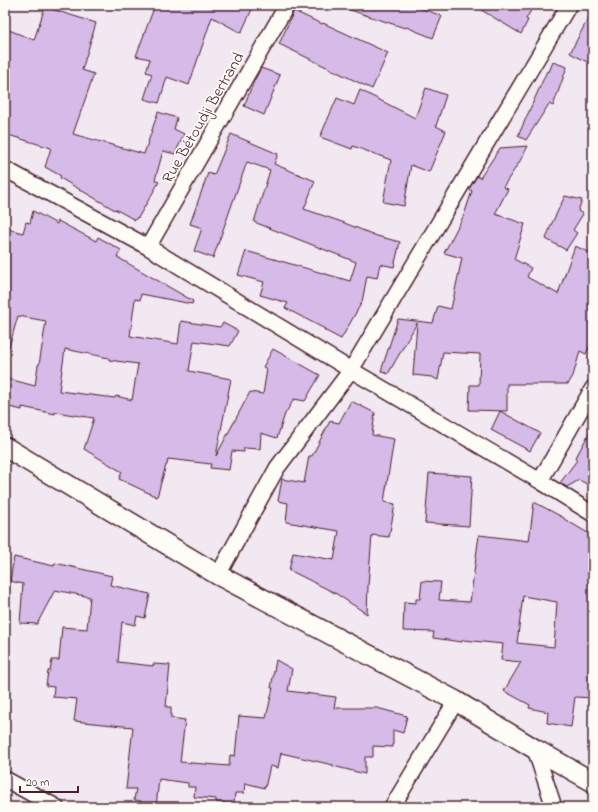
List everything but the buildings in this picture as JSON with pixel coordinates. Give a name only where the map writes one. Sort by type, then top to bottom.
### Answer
[{"type":"street","name":"Rue Bétoudji Bertrand","points":[[148,247],[287,5]]},
{"type":"street","points":[[218,574],[277,468],[351,370],[569,5]]},
{"type":"street","points":[[5,169],[148,247],[593,514]]},
{"type":"street","points":[[540,481],[593,388]]},
{"type":"street","points":[[5,447],[218,574],[456,701],[534,749],[593,782]]},
{"type":"street","points":[[392,807],[456,701]]},
{"type":"street","points":[[534,749],[554,807]]},
{"type":"street","points":[[5,779],[56,807]]}]
